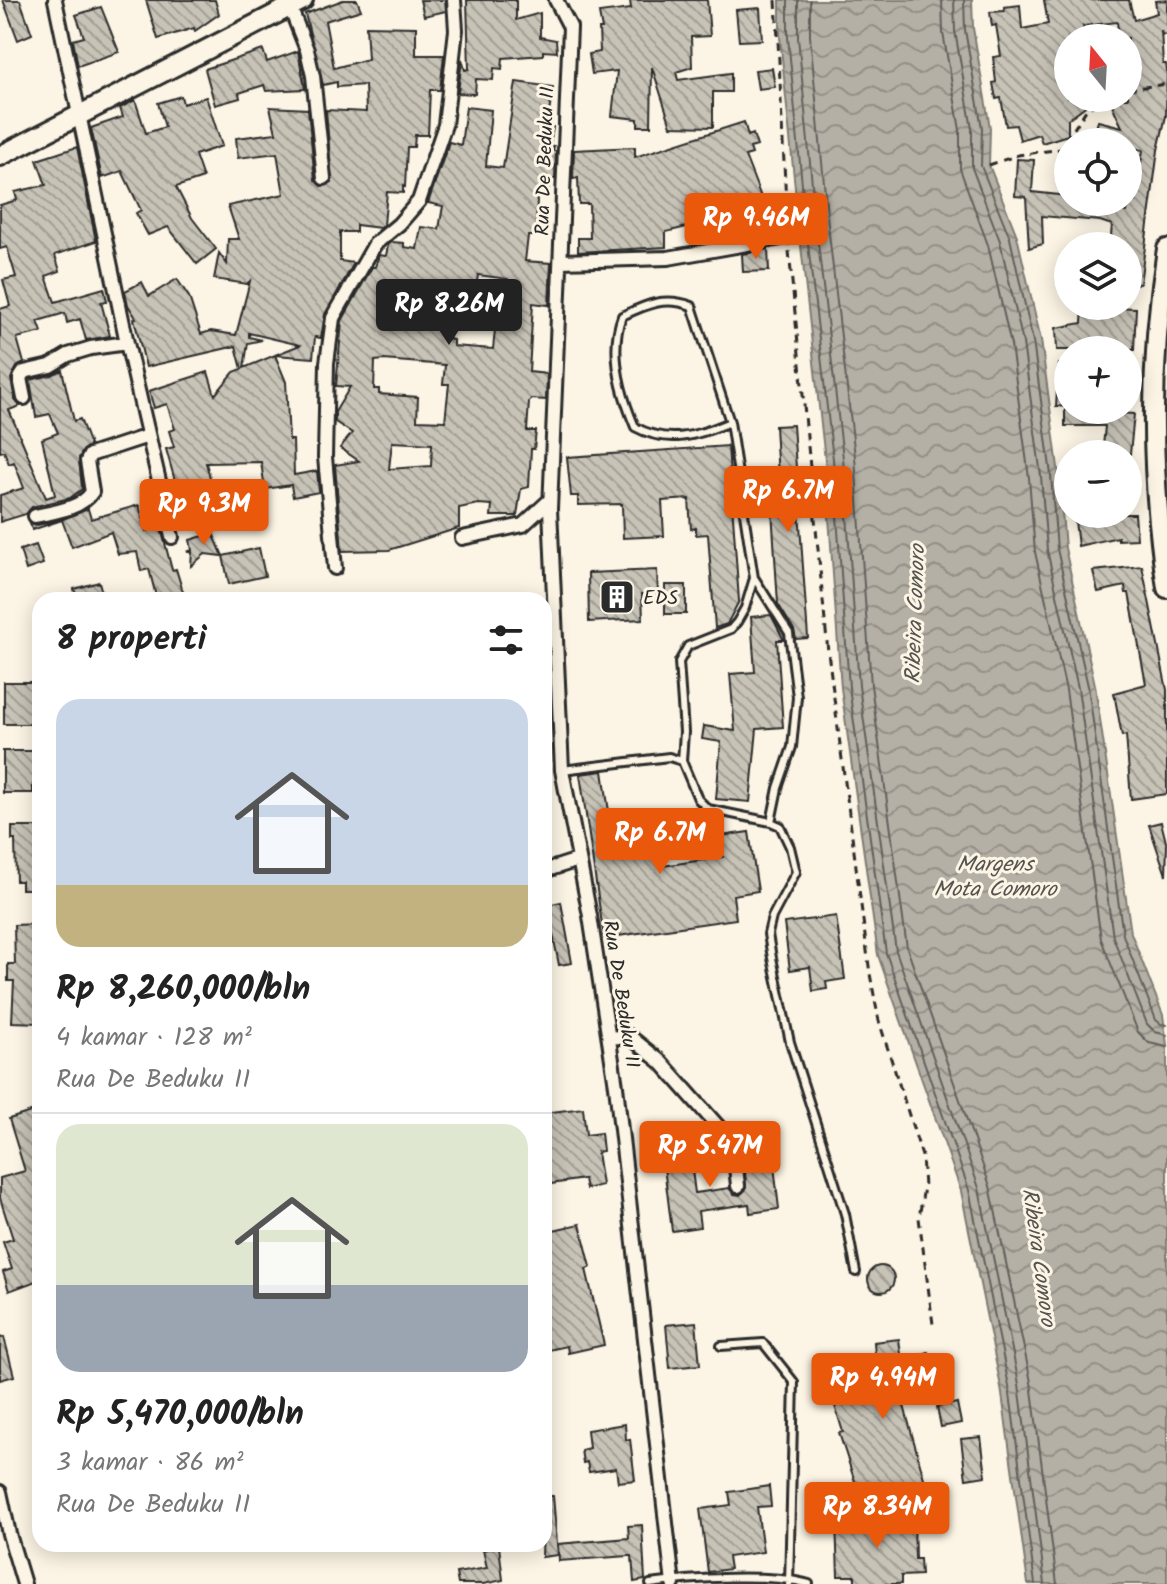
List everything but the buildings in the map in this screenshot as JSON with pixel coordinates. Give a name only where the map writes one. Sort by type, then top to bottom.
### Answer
[{"type":"main road","points":[[0,156],[296,3]]},
{"type":"main road","points":[[1167,249],[1153,365],[1153,454],[1167,588]]},
{"type":"street","points":[[55,0],[127,343],[172,537]]},
{"type":"street","points":[[335,568],[325,457],[327,363],[333,318],[375,244],[399,224],[419,201],[445,125],[456,30],[454,0]]},
{"type":"street","name":"Rua De Beduku II","points":[[556,0],[570,27],[550,500],[562,770],[609,1038],[672,1582]]},
{"type":"street","points":[[296,3],[313,76],[324,178]]},
{"type":"street","points":[[561,261],[668,258],[787,237]]},
{"type":"street","points":[[24,398],[20,378],[24,372],[50,366],[68,355],[91,348],[127,343]]},
{"type":"street","points":[[35,516],[88,499],[92,492],[87,461],[90,455],[148,436]]},
{"type":"street","points":[[462,538],[523,525],[550,500]]},
{"type":"street","points":[[552,868],[578,860]]},
{"type":"street","points":[[609,1038],[629,1036],[661,1062],[730,1140],[738,1186]]},
{"type":"street","points":[[0,1492],[4,1536],[24,1584]]},
{"type":"lane","points":[[730,422],[708,431],[679,437],[652,437],[635,427],[622,397],[616,333],[622,316],[652,302],[676,300],[692,306],[730,422],[754,578],[789,633],[797,697],[792,747],[778,788],[771,822]]},
{"type":"lane","points":[[754,578],[745,608],[731,629],[688,646],[682,653],[679,670],[684,732],[682,761],[698,799],[708,809],[780,826],[790,847],[796,872],[772,917],[768,934],[793,1054],[845,1214],[856,1272]]},
{"type":"lane","points":[[562,770],[669,757],[682,761]]},
{"type":"lane","points":[[721,1346],[763,1343],[794,1382],[789,1581]]},
{"type":"lane","points":[[650,1584],[789,1581],[809,1584]]},
{"type":"path","points":[[776,0],[787,237],[828,652],[859,896],[879,1021],[922,1156],[924,1187],[919,1218],[933,1324]]},
{"type":"path","points":[[1142,87],[1167,84]]},
{"type":"path","points":[[989,165],[1018,155],[1061,149],[1085,112]]},
{"type":"water","name":"Margens Mota Comoro","points":[[780,0],[972,0],[973,28],[990,128],[989,165],[1017,236],[1041,340],[1054,440],[1054,528],[1063,528],[1095,685],[1131,933],[1163,1015],[1167,1045],[1167,1584],[1028,1584],[1001,1387],[961,1191],[878,955],[841,688],[825,460],[780,37]]},
{"type":"place","name":"EDS","points":[[617,597]]},
{"type":"water label","name":"Ribeira Comoro","points":[[914,614]]},
{"type":"water label","name":"Ribeira Comoro","points":[[1040,1257]]}]
